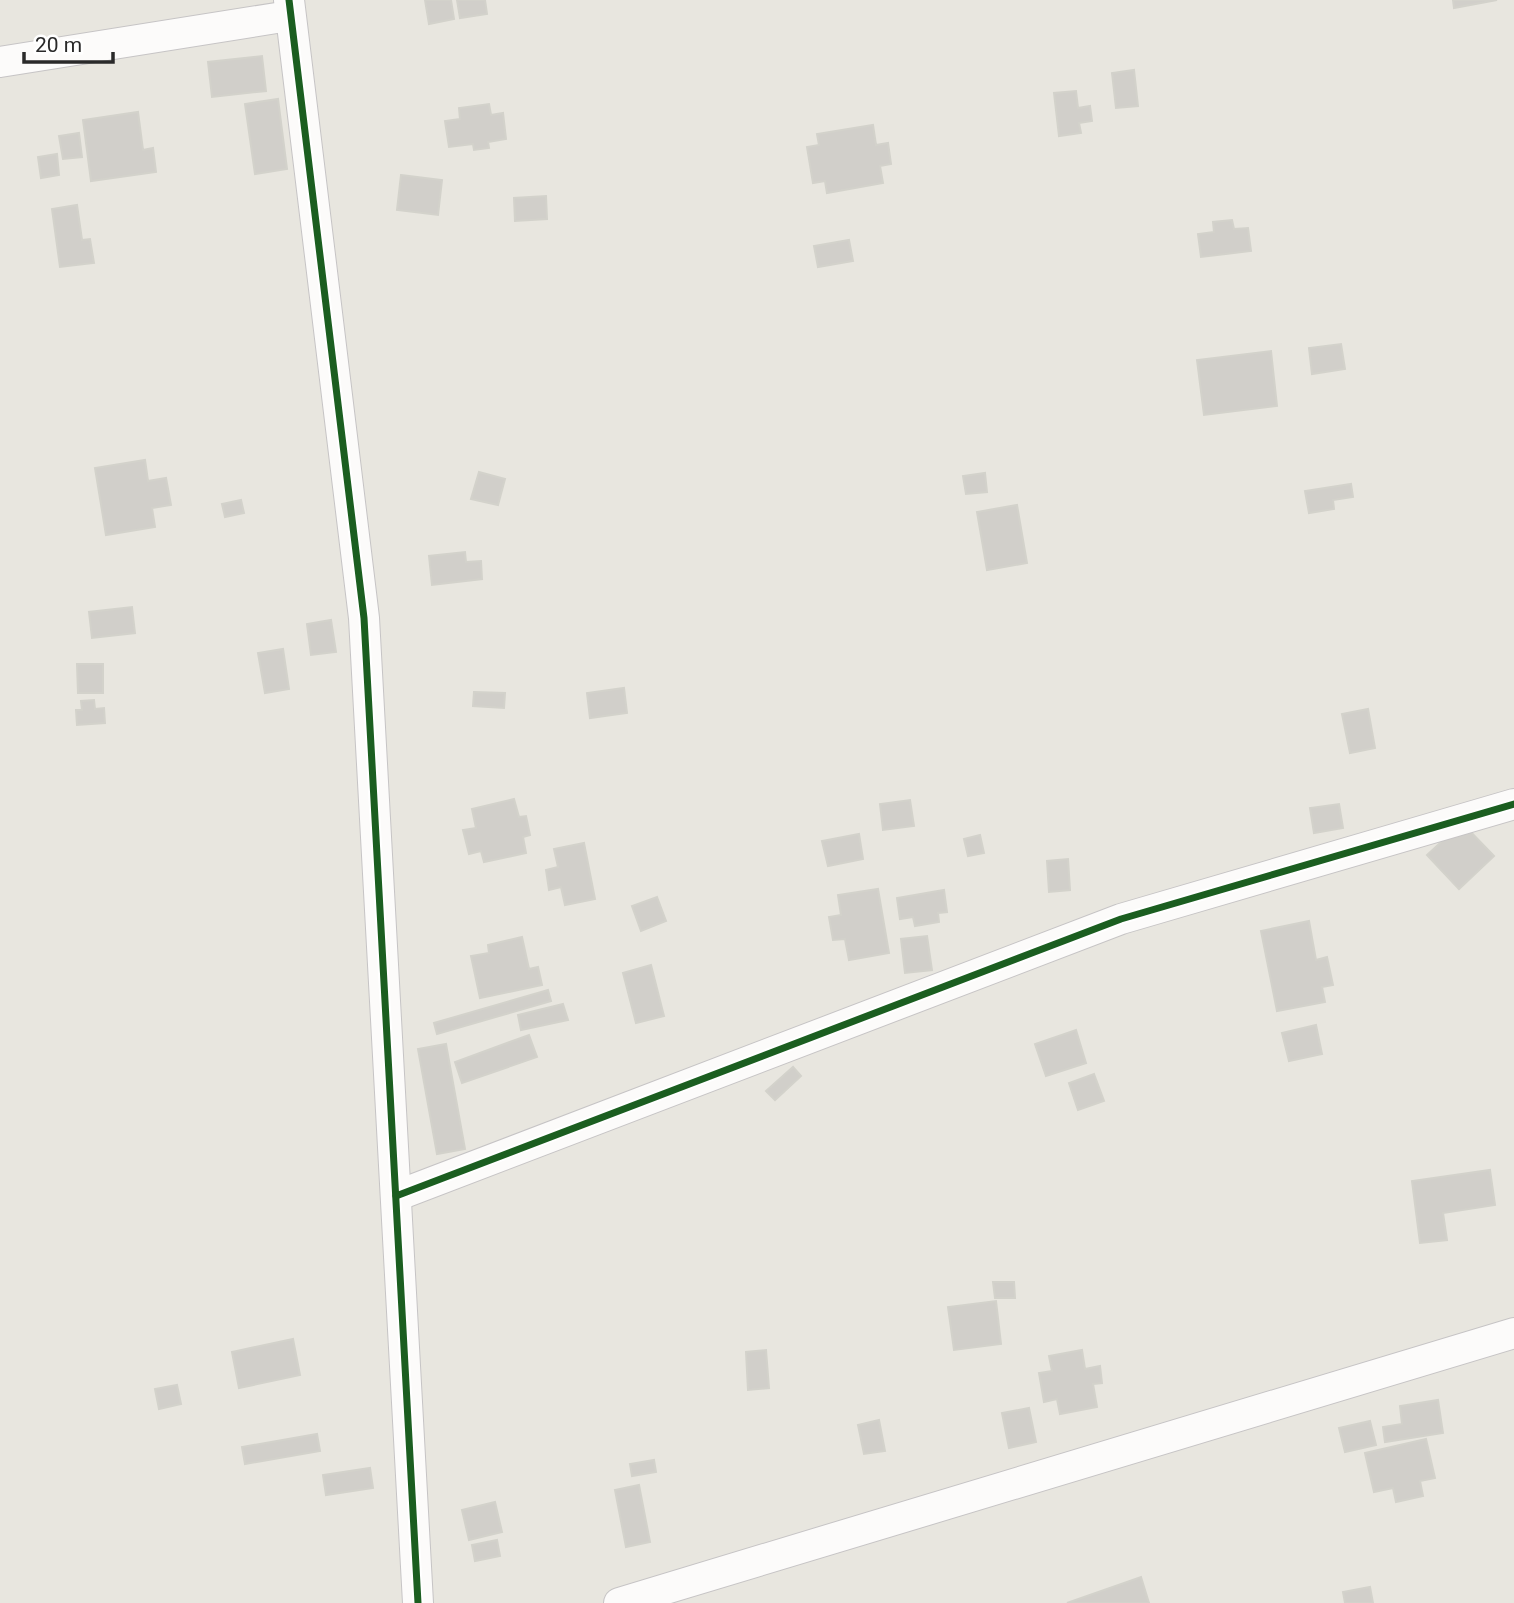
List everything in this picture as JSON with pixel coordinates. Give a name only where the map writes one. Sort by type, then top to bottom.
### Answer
[{"type":"street","points":[[0,62],[289,8],[364,618],[418,1603]]},
{"type":"street","points":[[396,1196],[1121,919],[1514,804]]},
{"type":"street","points":[[619,1603],[1514,1333]]},
{"type":"building","points":[[425,0],[451,0],[454,19],[429,24]]},
{"type":"building","points":[[457,0],[485,0],[487,14],[460,18]]},
{"type":"building","points":[[1453,0],[1497,0],[1454,8]]},
{"type":"building","points":[[262,56],[266,91],[212,97],[208,62]]},
{"type":"building","points":[[1134,70],[1138,106],[1116,108],[1112,73]]},
{"type":"building","points":[[1076,91],[1078,108],[1090,106],[1092,121],[1079,123],[1081,133],[1059,136],[1054,93]]},
{"type":"building","points":[[278,99],[287,169],[255,174],[245,104]]},
{"type":"building","points":[[489,104],[491,115],[503,113],[506,139],[488,142],[489,148],[474,150],[473,144],[449,147],[445,121],[460,119],[459,108]]},
{"type":"building","points":[[138,112],[143,150],[153,148],[156,172],[91,181],[83,120]]},
{"type":"building","points":[[873,125],[876,145],[888,143],[891,164],[880,166],[883,183],[827,193],[825,181],[813,183],[807,147],[819,145],[817,134]]},
{"type":"building","points":[[79,133],[82,157],[63,159],[59,136]]},
{"type":"building","points":[[57,154],[59,175],[41,178],[38,157]]},
{"type":"building","points":[[401,175],[442,180],[438,215],[397,210]]},
{"type":"building","points":[[546,196],[547,219],[515,221],[514,198]]},
{"type":"building","points":[[77,205],[82,240],[90,239],[94,263],[60,267],[52,209]]},
{"type":"building","points":[[1232,220],[1234,229],[1248,228],[1251,251],[1201,257],[1198,234],[1214,232],[1213,222]]},
{"type":"building","points":[[849,240],[853,261],[818,267],[814,246]]},
{"type":"building","points":[[1341,344],[1345,369],[1312,374],[1309,348]]},
{"type":"building","points":[[1271,351],[1277,406],[1204,415],[1197,360]]},
{"type":"building","points":[[145,460],[148,481],[166,478],[171,505],[152,508],[155,527],[106,535],[95,468]]},
{"type":"building","points":[[479,472],[505,479],[498,505],[471,499]]},
{"type":"building","points":[[985,473],[987,492],[966,494],[963,476]]},
{"type":"building","points":[[1351,484],[1353,497],[1333,500],[1334,509],[1309,513],[1305,491]]},
{"type":"building","points":[[241,500],[244,513],[225,517],[222,504]]},
{"type":"building","points":[[1017,505],[1027,563],[987,570],[977,512]]},
{"type":"building","points":[[465,552],[466,562],[481,561],[482,579],[432,585],[429,556]]},
{"type":"building","points":[[132,607],[135,633],[92,638],[89,612]]},
{"type":"building","points":[[331,620],[336,652],[311,655],[307,624]]},
{"type":"building","points":[[283,649],[289,689],[265,693],[258,653]]},
{"type":"building","points":[[77,664],[103,664],[103,693],[78,693]]},
{"type":"building","points":[[624,688],[627,713],[590,718],[587,693]]},
{"type":"building","points":[[474,692],[505,693],[504,708],[473,706]]},
{"type":"building","points":[[94,700],[95,709],[104,708],[105,723],[77,725],[76,710],[82,710],[81,701]]},
{"type":"building","points":[[1368,709],[1375,748],[1350,753],[1342,714]]},
{"type":"building","points":[[514,799],[519,817],[526,816],[530,835],[523,837],[526,853],[484,862],[481,851],[469,854],[463,830],[476,828],[472,809]]},
{"type":"building","points":[[910,800],[914,826],[883,830],[880,804]]},
{"type":"building","points":[[1339,804],[1343,828],[1314,833],[1310,808]]},
{"type":"building","points":[[1462,823],[1494,856],[1459,889],[1427,855]]},
{"type":"building","points":[[859,834],[863,859],[828,866],[822,841]]},
{"type":"building","points":[[980,835],[984,853],[968,856],[964,839]]},
{"type":"building","points":[[584,843],[595,899],[565,905],[561,887],[549,890],[546,870],[558,867],[554,849]]},
{"type":"building","points":[[1068,859],[1070,890],[1049,892],[1047,861]]},
{"type":"building","points":[[878,889],[889,953],[849,960],[845,939],[833,940],[829,917],[841,915],[838,895]]},
{"type":"building","points":[[944,890],[947,912],[938,913],[939,922],[915,926],[913,917],[900,919],[897,898]]},
{"type":"building","points":[[657,897],[666,921],[641,931],[632,906]]},
{"type":"building","points":[[1309,921],[1316,960],[1327,957],[1333,985],[1322,987],[1325,1002],[1277,1011],[1261,931]]},
{"type":"building","points":[[927,936],[932,970],[905,973],[901,939]]},
{"type":"building","points":[[522,937],[529,969],[538,967],[542,985],[480,998],[471,956],[489,953],[488,945]]},
{"type":"building","points":[[651,965],[664,1016],[636,1023],[623,973]]},
{"type":"building","points":[[548,990],[551,1001],[437,1034],[434,1023]]},
{"type":"building","points":[[563,1004],[568,1020],[521,1030],[518,1015]]},
{"type":"building","points":[[1316,1025],[1322,1054],[1289,1061],[1282,1033]]},
{"type":"building","points":[[1076,1030],[1086,1063],[1046,1076],[1035,1044]]},
{"type":"building","points":[[529,1035],[537,1057],[462,1083],[455,1062]]},
{"type":"building","points":[[446,1044],[465,1149],[437,1154],[418,1049]]},
{"type":"building","points":[[793,1067],[801,1076],[775,1100],[766,1091]]},
{"type":"building","points":[[1094,1074],[1104,1101],[1078,1110],[1069,1083]]},
{"type":"building","points":[[1490,1170],[1495,1205],[1443,1213],[1447,1240],[1420,1243],[1412,1181]]},
{"type":"building","points":[[993,1282],[1014,1282],[1015,1298],[995,1298]]},
{"type":"building","points":[[996,1301],[1001,1344],[954,1350],[948,1307]]},
{"type":"building","points":[[293,1339],[300,1375],[239,1388],[232,1352]]},
{"type":"building","points":[[766,1350],[769,1388],[748,1390],[746,1352]]},
{"type":"building","points":[[1082,1350],[1085,1369],[1100,1366],[1102,1383],[1093,1384],[1097,1407],[1060,1414],[1057,1399],[1044,1402],[1039,1373],[1052,1371],[1049,1356]]},
{"type":"building","points":[[177,1385],[181,1404],[159,1409],[155,1389]]},
{"type":"building","points":[[1438,1400],[1443,1433],[1385,1442],[1383,1427],[1402,1424],[1400,1406]]},
{"type":"building","points":[[1029,1408],[1036,1442],[1009,1448],[1002,1413]]},
{"type":"building","points":[[879,1420],[885,1451],[864,1454],[858,1425]]},
{"type":"building","points":[[1370,1421],[1376,1445],[1345,1452],[1339,1428]]},
{"type":"building","points":[[317,1434],[320,1451],[245,1464],[242,1447]]},
{"type":"building","points":[[1426,1439],[1435,1478],[1420,1481],[1423,1496],[1396,1502],[1393,1488],[1374,1492],[1365,1453]]},
{"type":"building","points":[[654,1460],[656,1472],[632,1476],[630,1464]]},
{"type":"building","points":[[370,1468],[373,1488],[326,1495],[323,1475]]},
{"type":"building","points":[[639,1485],[650,1542],[626,1547],[615,1490]]},
{"type":"building","points":[[495,1502],[502,1532],[469,1540],[462,1510]]},
{"type":"building","points":[[497,1540],[500,1556],[475,1561],[472,1545]]},
{"type":"building","points":[[1141,1577],[1149,1603],[1067,1603]]},
{"type":"building","points":[[1370,1587],[1373,1603],[1345,1603],[1343,1592]]},
{"type":"cycle path","points":[[289,0],[364,618],[418,1603]]},
{"type":"cycle path","points":[[396,1196],[1121,919],[1514,804]]}]
